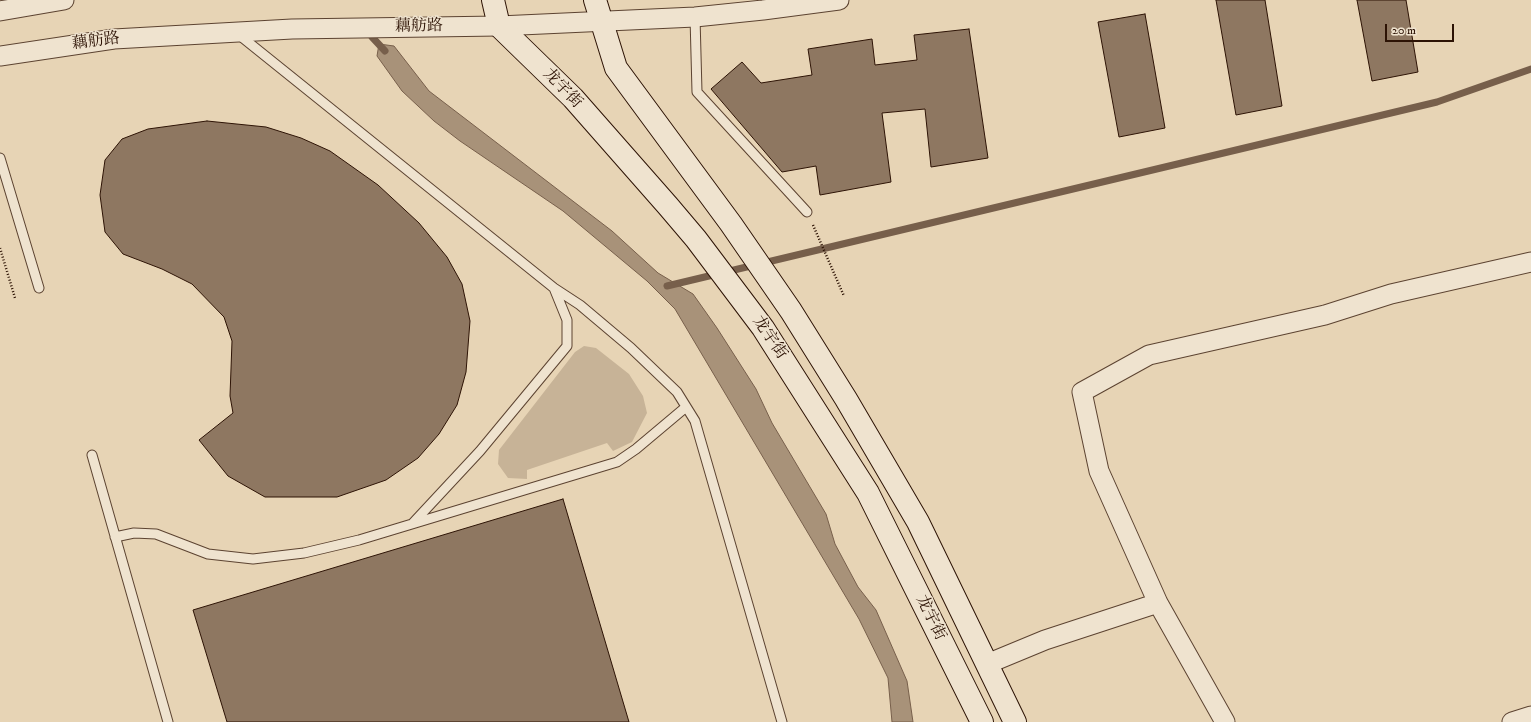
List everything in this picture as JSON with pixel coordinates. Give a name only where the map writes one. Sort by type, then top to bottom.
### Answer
[{"type":"street","points":[[0,11],[64,0]]},
{"type":"street","points":[[493,0],[499,26]]},
{"type":"street","name":"龙宇街","points":[[595,0],[616,68],[731,224],[791,311],[846,399],[918,522],[1015,722]]},
{"type":"street","name":"藕舫路","points":[[0,56],[114,39],[300,29],[499,26],[695,17],[762,5],[839,0]]},
{"type":"street","name":"龙宇街","points":[[499,26],[573,98],[696,240],[763,328],[868,493],[982,722]]},
{"type":"street","points":[[1225,722],[1158,603],[1099,471],[1082,392],[1150,354],[1325,315],[1391,294],[1531,262]]},
{"type":"street","points":[[987,664],[1045,640],[1158,603]]},
{"type":"street","points":[[1512,722],[1531,716]]},
{"type":"lane","points":[[695,17],[697,92],[808,212]]},
{"type":"lane","points":[[236,32],[554,288],[580,305],[631,348],[677,392],[695,421],[782,722]]},
{"type":"lane","points":[[0,158],[39,288]]},
{"type":"lane","points":[[412,524],[480,451],[567,346],[567,320],[554,288]]},
{"type":"lane","points":[[116,537],[134,533],[156,534],[208,554],[253,559],[304,553],[359,540],[618,462],[636,449],[686,407]]},
{"type":"lane","points":[[92,455],[168,722]]},
{"type":"path","points":[[808,212],[844,296]]},
{"type":"path","points":[[0,248],[15,298]]},
{"type":"shaded area","points":[[379,44],[394,46],[429,91],[612,231],[658,273],[693,294],[717,328],[756,389],[772,423],[826,514],[835,544],[858,587],[876,610],[907,681],[913,722],[892,722],[888,678],[859,619],[675,309],[647,281],[563,211],[460,141],[434,121],[402,91],[377,56]]},
{"type":"shaded area","points":[[584,346],[596,348],[629,374],[643,396],[647,413],[632,442],[613,451],[607,443],[527,470],[527,479],[508,478],[498,464],[499,450],[575,352]]},
{"type":"building","points":[[1216,0],[1265,0],[1282,106],[1236,115]]},
{"type":"building","points":[[1357,0],[1406,0],[1418,72],[1372,81]]},
{"type":"building","points":[[1145,14],[1165,128],[1119,137],[1098,22]]},
{"type":"building","points":[[969,29],[988,158],[931,167],[925,109],[882,113],[891,182],[820,195],[816,166],[782,172],[711,89],[742,62],[761,83],[812,75],[808,49],[872,39],[875,65],[917,60],[914,35]]},
{"type":"building","points":[[207,121],[266,127],[301,138],[330,151],[378,185],[419,223],[447,257],[462,284],[470,321],[466,372],[457,405],[439,434],[418,458],[386,480],[337,497],[265,497],[228,476],[199,440],[233,413],[230,396],[232,341],[224,317],[192,284],[162,269],[123,254],[105,232],[100,195],[105,160],[122,139],[148,129]]},
{"type":"building","points":[[563,499],[629,722],[227,722],[193,610]]},
{"type":"waterway","points":[[372,37],[385,51]]},
{"type":"waterway","points":[[667,286],[1437,102],[1531,69]]}]
